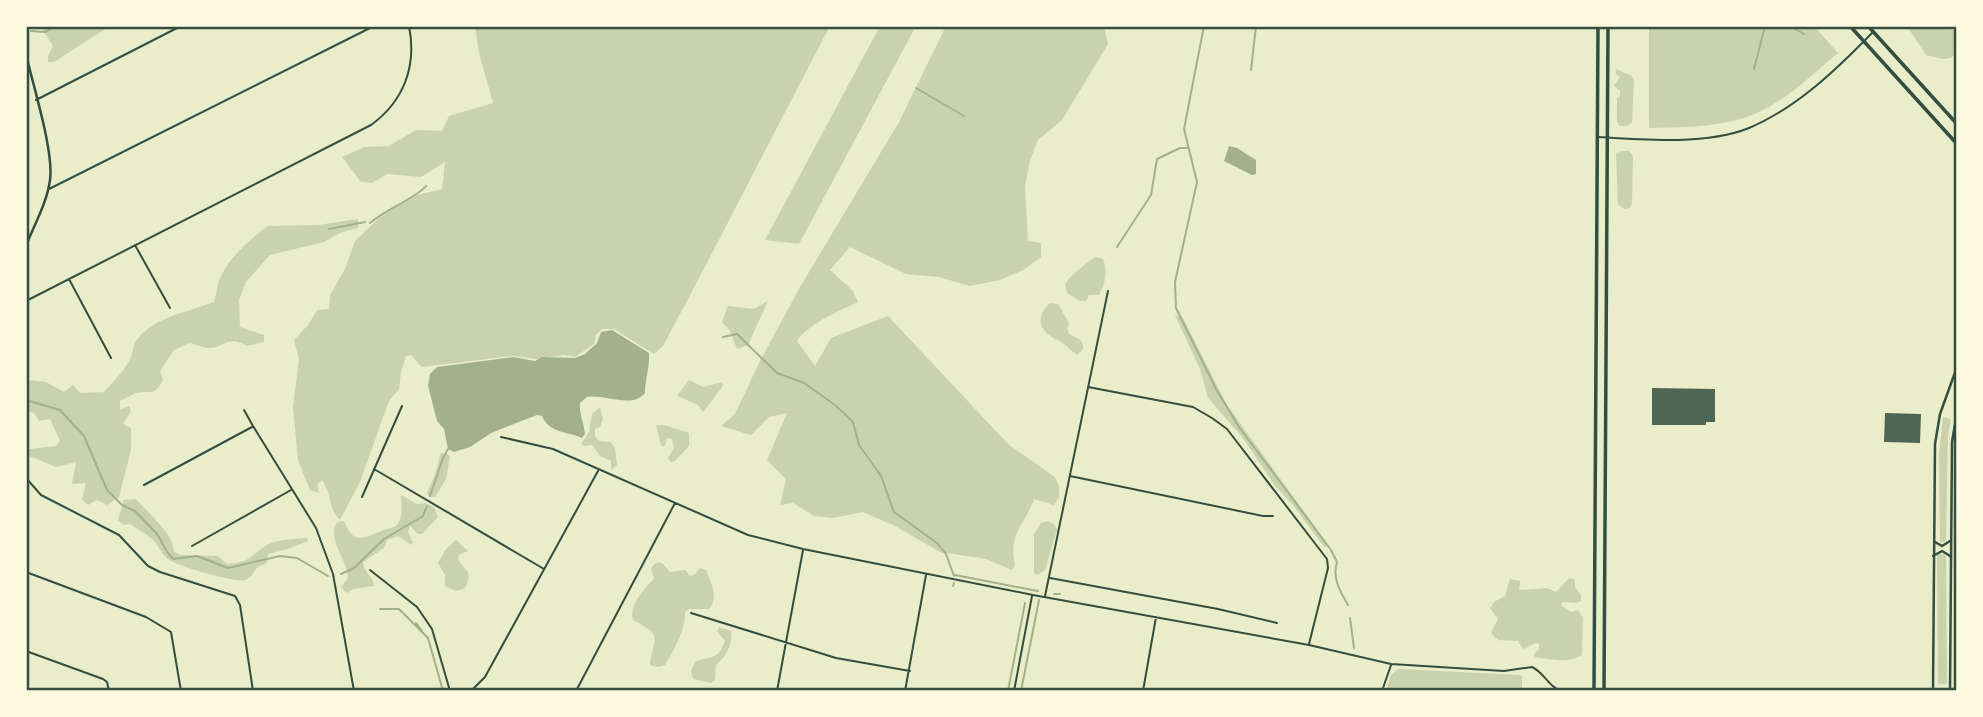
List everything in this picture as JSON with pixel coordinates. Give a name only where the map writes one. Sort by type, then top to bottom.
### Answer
[{"type":"main road","points":[[1594,691],[1598,26]]},
{"type":"main road","points":[[1604,691],[1608,26]]},
{"type":"main road","points":[[1850,26],[1957,144]]},
{"type":"main road","points":[[1868,26],[1957,124]]},
{"type":"main road","points":[[1596,483],[1601,479],[1606,483]]},
{"type":"street","points":[[36,100],[181,26]]},
{"type":"street","points":[[48,190],[374,26]]},
{"type":"street","points":[[26,301],[351,136],[385,114],[399,96],[407,78],[411,62],[409,26]]},
{"type":"street","points":[[1598,137],[1706,137],[1749,128],[1804,94],[1874,32]]},
{"type":"street","points":[[26,54],[49,156],[50,177],[48,190],[26,246]]},
{"type":"street","points":[[135,245],[170,308]]},
{"type":"street","points":[[69,279],[111,358]]},
{"type":"street","points":[[1045,597],[1108,291]]},
{"type":"street","points":[[1933,691],[1935,444],[1940,414],[1957,367]]},
{"type":"street","points":[[1088,387],[1193,407],[1227,429],[1327,559],[1328,568],[1309,645]]},
{"type":"street","points":[[362,497],[402,406]]},
{"type":"street","points":[[244,410],[316,528],[333,573],[354,691]]},
{"type":"street","points":[[1950,691],[1952,442],[1957,412]]},
{"type":"street","points":[[144,485],[253,426]]},
{"type":"street","points":[[501,437],[553,449],[748,535],[803,549],[1309,645],[1391,664],[1511,671],[1532,667],[1545,676],[1550,685],[1562,691]]},
{"type":"street","points":[[373,469],[544,569]]},
{"type":"street","points":[[471,691],[485,677],[598,471]]},
{"type":"street","points":[[1069,476],[1273,516]]},
{"type":"street","points":[[26,478],[41,495],[119,534],[138,556],[160,572],[235,596],[240,606],[253,691]]},
{"type":"street","points":[[192,546],[292,489]]},
{"type":"street","points":[[576,691],[676,502]]},
{"type":"street","points":[[1934,539],[1941,546],[1947,544],[1950,539]]},
{"type":"street","points":[[778,691],[803,549]]},
{"type":"street","points":[[1933,556],[1942,551],[1950,557]]},
{"type":"street","points":[[370,570],[407,598],[432,629],[450,691]]},
{"type":"street","points":[[26,572],[146,617],[172,632],[181,691]]},
{"type":"street","points":[[905,691],[926,574]]},
{"type":"street","points":[[1049,577],[1277,623]]},
{"type":"street","points":[[1014,691],[1033,594]]},
{"type":"street","points":[[691,613],[787,645],[836,658],[910,671]]},
{"type":"street","points":[[1143,691],[1156,617]]},
{"type":"street","points":[[26,652],[103,679],[109,691]]},
{"type":"street","points":[[1382,691],[1391,664]]},
{"type":"shaded area","points":[[40,26],[110,26],[54,62],[48,62],[53,46]]},
{"type":"shaded area","points":[[475,26],[830,26],[663,346],[654,354],[614,329],[602,329],[596,335],[594,344],[575,357],[564,355],[536,359],[513,356],[422,367],[411,355],[406,356],[399,389],[389,401],[360,482],[340,520],[322,480],[317,484],[319,493],[310,490],[298,460],[293,407],[299,359],[294,340],[317,310],[329,309],[330,295],[345,269],[355,241],[379,218],[413,196],[442,189],[445,162],[421,177],[387,174],[372,183],[361,182],[342,157],[365,147],[389,146],[416,130],[442,131],[449,116],[493,103],[479,53]]},
{"type":"shaded area","points":[[880,26],[916,26],[799,244],[765,240]]},
{"type":"shaded area","points":[[946,26],[1104,27],[1108,44],[1062,120],[1038,140],[1030,160],[1025,187],[1028,241],[1041,243],[1041,257],[1023,270],[1000,280],[970,286],[939,277],[906,274],[850,247],[830,270],[853,291],[858,302],[816,324],[797,341],[815,366],[831,338],[888,316],[1009,445],[1055,477],[1059,486],[1059,497],[1054,505],[1034,499],[1015,537],[1015,565],[1012,570],[986,559],[940,552],[895,526],[863,512],[833,518],[814,516],[793,503],[780,505],[786,479],[767,460],[787,413],[769,417],[751,435],[721,426],[735,414],[800,287],[899,122]]},
{"type":"shaded area","points":[[1649,26],[1814,26],[1838,53],[1785,97],[1752,115],[1708,125],[1649,128]]},
{"type":"shaded area","points":[[1907,26],[1946,26],[1957,33],[1957,51],[1951,58],[1926,55]]},
{"type":"shaded area","points":[[1616,69],[1632,76],[1634,80],[1632,123],[1626,126],[1620,126],[1617,122],[1617,98],[1620,91],[1614,86],[1620,77],[1616,74]]},
{"type":"shaded area","points":[[1229,146],[1256,160],[1256,174],[1252,175],[1224,161]]},
{"type":"shaded area","points":[[1629,151],[1633,156],[1632,203],[1630,208],[1625,209],[1618,205],[1616,153]]},
{"type":"shaded area","points":[[358,219],[358,228],[340,233],[324,242],[270,255],[246,282],[239,300],[240,327],[264,335],[264,342],[247,346],[235,341],[213,348],[189,343],[174,350],[160,371],[163,380],[157,389],[120,401],[120,410],[129,406],[131,411],[123,424],[131,428],[131,450],[119,497],[107,505],[97,500],[88,505],[82,500],[86,483],[72,484],[76,462],[56,467],[29,456],[29,449],[56,446],[60,441],[50,419],[39,421],[35,414],[26,410],[26,380],[46,382],[64,392],[73,385],[80,393],[104,392],[126,366],[136,341],[143,333],[172,316],[214,302],[225,269],[248,242],[268,226],[318,225]]},
{"type":"shaded area","points":[[1095,257],[1103,259],[1105,263],[1103,287],[1099,295],[1089,295],[1086,301],[1080,301],[1067,293],[1065,284]]},
{"type":"shaded area","points":[[768,301],[748,345],[737,349],[730,331],[722,322],[728,306],[754,309]]},
{"type":"shaded area","points":[[1050,303],[1058,304],[1069,323],[1067,329],[1070,335],[1083,343],[1083,349],[1077,355],[1048,334],[1041,325],[1042,315]]},
{"type":"shaded area","points":[[1175,315],[1183,318],[1227,405],[1329,546],[1324,547],[1293,505],[1275,486],[1243,438],[1208,398],[1200,369]]},
{"type":"shaded area","points":[[612,330],[649,353],[645,393],[640,398],[626,401],[587,397],[580,403],[585,434],[582,438],[554,429],[542,416],[537,415],[491,433],[470,447],[454,452],[448,449],[444,429],[437,421],[428,385],[430,374],[437,367],[513,357],[535,361],[542,357],[575,358],[585,354],[597,343],[601,332]]},
{"type":"shaded area","points":[[689,380],[703,387],[722,382],[723,386],[703,412],[698,405],[677,396]]},
{"type":"shaded area","points":[[600,407],[603,419],[600,427],[595,429],[595,436],[599,441],[610,442],[615,448],[617,465],[611,470],[611,461],[600,456],[592,445],[581,444],[589,432],[592,414]]},
{"type":"shaded area","points":[[1943,417],[1951,419],[1948,437],[1946,541],[1940,543],[1939,454]]},
{"type":"shaded area","points":[[656,425],[689,433],[689,446],[675,461],[671,462],[668,458],[674,448],[672,439],[667,438],[665,446],[661,446]]},
{"type":"shaded area","points":[[441,453],[450,457],[446,479],[435,497],[430,497],[427,494]]},
{"type":"shaded area","points":[[401,495],[417,504],[425,503],[434,507],[438,517],[422,534],[418,534],[410,526],[408,532],[413,542],[411,545],[398,536],[387,540],[384,548],[363,562],[374,586],[353,589],[347,593],[341,587],[348,578],[334,536],[337,522],[344,521],[352,534],[360,538],[394,527],[401,517]]},
{"type":"shaded area","points":[[136,499],[165,531],[174,552],[181,555],[218,556],[227,564],[246,560],[276,542],[307,538],[308,541],[268,554],[267,563],[257,568],[245,580],[220,577],[171,561],[148,536],[130,524],[124,525],[118,520],[124,500]]},
{"type":"shaded area","points":[[1048,521],[1054,524],[1057,530],[1045,570],[1037,575],[1034,573],[1034,534],[1041,523]]},
{"type":"shaded area","points":[[456,540],[468,551],[459,555],[458,559],[469,578],[465,588],[456,591],[445,586],[445,575],[438,563],[446,549]]},
{"type":"shaded area","points":[[1939,553],[1945,555],[1946,559],[1947,684],[1938,684]]},
{"type":"shaded area","points":[[659,562],[670,572],[685,570],[690,576],[700,568],[706,570],[714,595],[709,609],[689,609],[685,612],[684,625],[676,646],[665,665],[658,667],[650,665],[654,636],[633,620],[632,614],[638,597],[654,578],[651,569]]},
{"type":"shaded area","points":[[1572,578],[1581,595],[1581,601],[1562,602],[1561,605],[1571,612],[1578,610],[1583,618],[1582,655],[1565,660],[1535,657],[1539,644],[1523,649],[1518,641],[1498,640],[1491,633],[1498,619],[1490,608],[1494,602],[1505,596],[1510,579],[1520,581],[1519,590],[1547,588],[1556,592]]},
{"type":"shaded area","points":[[719,627],[731,631],[731,641],[723,658],[716,665],[715,680],[711,683],[693,679],[691,671],[695,662],[714,656],[725,641],[717,631]]},
{"type":"shaded area","points":[[1398,669],[1520,675],[1522,691],[1386,691],[1391,675]]},
{"type":"building","points":[[1652,388],[1715,389],[1715,422],[1706,422],[1706,425],[1652,425]]},
{"type":"building","points":[[1885,413],[1921,414],[1920,443],[1884,442]]},
{"type":"waterway","points":[[31,31],[45,32],[56,26]]},
{"type":"waterway","points":[[1204,26],[1184,129],[1197,182],[1175,282],[1176,308],[1216,389],[1239,427],[1331,550],[1337,562],[1335,574],[1338,584],[1348,605]]},
{"type":"waterway","points":[[1251,70],[1256,26]]},
{"type":"waterway","points":[[1754,69],[1765,26]]},
{"type":"waterway","points":[[1790,26],[1804,34]]},
{"type":"waterway","points":[[916,88],[964,116]]},
{"type":"waterway","points":[[1117,247],[1151,195],[1157,159],[1180,148],[1188,148]]},
{"type":"waterway","points":[[370,223],[426,186]]},
{"type":"waterway","points":[[329,229],[365,222]]},
{"type":"waterway","points":[[723,337],[737,334],[777,373],[804,383],[853,422],[859,445],[881,476],[894,512],[937,543],[946,554],[954,576]]},
{"type":"waterway","points":[[26,400],[60,410],[84,436],[107,490],[122,505],[135,511],[157,534],[173,559],[197,556],[228,568],[280,556],[297,558],[328,576]]},
{"type":"waterway","points":[[430,496],[448,449]]},
{"type":"waterway","points":[[341,574],[354,568],[384,539],[423,516],[427,506]]},
{"type":"waterway","points":[[955,575],[1038,591]]},
{"type":"waterway","points":[[1054,594],[1060,594]]},
{"type":"waterway","points":[[1021,691],[1039,600]]},
{"type":"waterway","points":[[1008,691],[1025,603]]},
{"type":"waterway","points":[[380,609],[399,609],[428,638],[443,691]]},
{"type":"waterway","points":[[1350,618],[1354,648]]},
{"type":"waterway","points":[[416,623],[422,631]]}]
